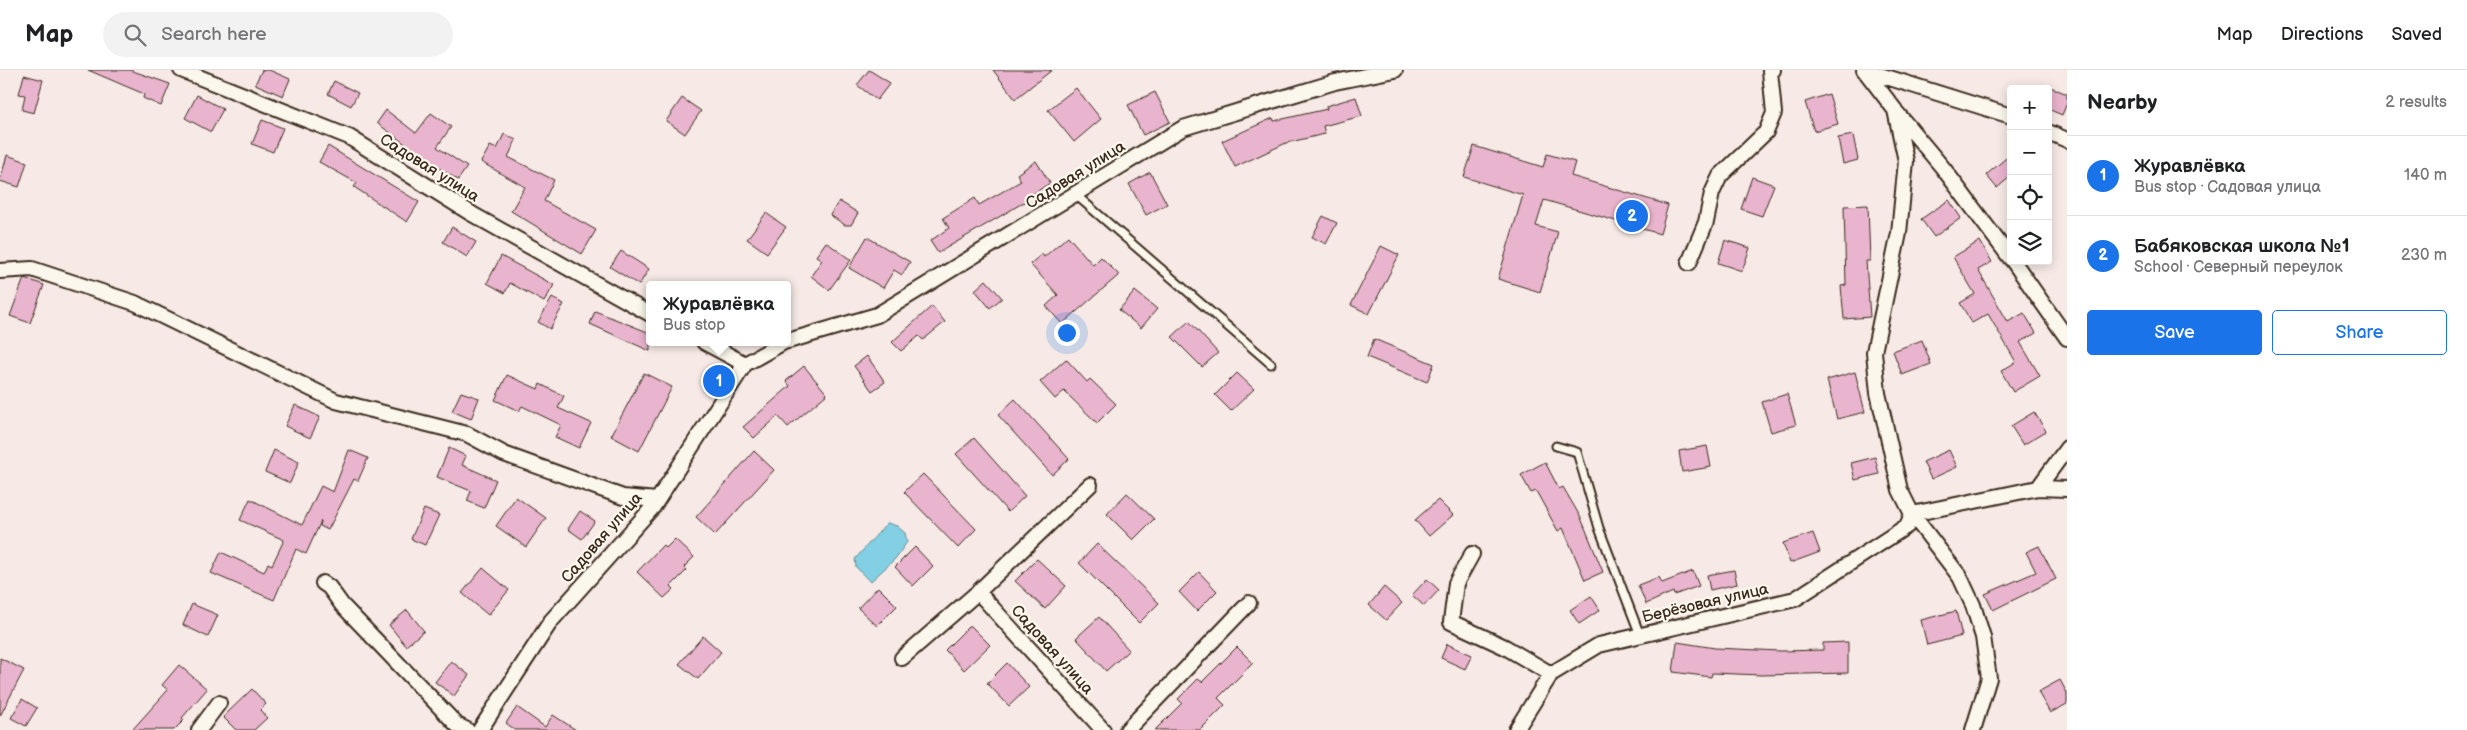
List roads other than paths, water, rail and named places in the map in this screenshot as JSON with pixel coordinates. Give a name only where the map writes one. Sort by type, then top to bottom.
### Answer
[{"type":"street","name":"Садовая улица","points":[[180,70],[349,137],[472,214],[646,312]]},
{"type":"street","name":"Садовая улица","points":[[791,340],[877,315],[1184,128],[1335,82],[1395,70]]},
{"type":"street","points":[[1689,263],[1706,222],[1712,192],[1720,176],[1766,132],[1774,113],[1771,70]]},
{"type":"street","points":[[1864,70],[1943,168],[2007,253]]},
{"type":"street","points":[[1864,70],[2007,115]]},
{"type":"street","points":[[1895,110],[1906,161],[1899,233],[1874,352],[1878,393],[1900,490],[1912,514],[1960,577],[1973,606],[1983,637],[1989,678],[1973,730]]},
{"type":"street","points":[[2052,134],[2067,140]]},
{"type":"street","points":[[2016,265],[2067,338]]},
{"type":"street","points":[[0,271],[32,269],[136,303],[336,400],[466,434],[504,454],[623,497],[657,500]]},
{"type":"street","points":[[711,346],[745,364]]},
{"type":"street","name":"Садовая улица","points":[[480,730],[551,621],[657,500],[745,364],[777,346]]},
{"type":"street","points":[[2038,488],[2067,448]]},
{"type":"street","points":[[902,658],[978,592],[1090,485]]},
{"type":"street","points":[[1912,514],[2038,488],[2067,489]]},
{"type":"street","name":"Берёзовая улица","points":[[1516,730],[1551,674],[1599,645],[1795,599],[1907,526],[1912,514]]},
{"type":"street","points":[[1472,554],[1456,583],[1451,622],[1505,647],[1551,674]]},
{"type":"street","points":[[323,584],[329,587],[342,605],[457,725],[467,730]]},
{"type":"street","name":"Садовая улица","points":[[978,592],[1097,728]]},
{"type":"street","points":[[1127,730],[1249,603]]},
{"type":"street","points":[[198,730],[219,703]]},
{"type":"lane","points":[[1076,195],[1272,364]]},
{"type":"lane","points":[[1556,446],[1577,452],[1599,528],[1640,635]]},
{"type":"water","points":[[887,523],[897,526],[905,533],[907,542],[895,559],[870,582],[856,567],[855,559]]},
{"type":"place","name":"Бабяковская школа №1","points":[[1632,216]]},
{"type":"place","name":"Журавлёвка","points":[[719,381]]}]
